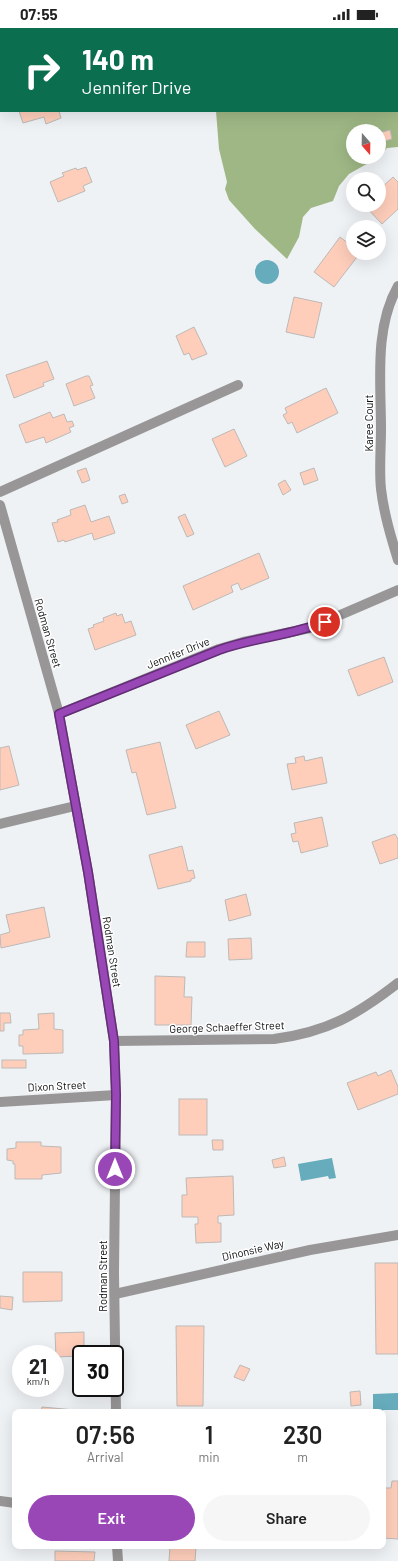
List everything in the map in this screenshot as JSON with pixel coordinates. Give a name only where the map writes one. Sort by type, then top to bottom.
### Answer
[{"type":"street","name":"Karee Court","points":[[398,286],[392,295],[384,322],[380,353],[381,488],[386,519],[398,560]]},
{"type":"street","points":[[0,492],[238,385]]},
{"type":"street","name":"Rodman Street","points":[[0,506],[2,520],[59,714],[88,872],[114,1041],[116,1095],[116,1409]]},
{"type":"street","name":"Jennifer Drive","points":[[59,714],[219,650],[243,642],[310,628],[398,590]]},
{"type":"street","points":[[0,824],[75,806]]},
{"type":"street","name":"George Schaeffer Street","points":[[114,1041],[274,1039],[293,1036],[331,1026],[375,1001],[398,983]]},
{"type":"street","name":"Dixon Street","points":[[0,1102],[116,1095]]},
{"type":"street","name":"Dinonsie Way","points":[[115,1294],[310,1250],[398,1234]]},
{"type":"street","points":[[0,1501],[12,1503]]},
{"type":"street","points":[[117,1549],[118,1561]]},
{"type":"green space","points":[[216,112],[398,112],[398,147],[386,149],[386,124],[346,124],[346,164],[367,164],[353,172],[346,172],[346,178],[339,186],[333,201],[311,208],[303,217],[299,237],[287,259],[255,229],[229,200],[225,189],[227,182],[219,149]]},
{"type":"water","points":[[267,260],[275,264],[279,272],[275,280],[267,284],[259,280],[255,272],[259,264]]},
{"type":"water","points":[[332,1158],[336,1178],[329,1179],[328,1176],[301,1181],[298,1164]]},
{"type":"water","points":[[398,1393],[398,1410],[373,1409],[373,1394]]},
{"type":"building","points":[[19,112],[59,112],[61,118],[46,124],[44,117],[23,123]]},
{"type":"building","points":[[390,130],[392,139],[386,141],[386,131]]},
{"type":"building","points":[[86,167],[92,182],[83,186],[85,191],[58,202],[50,182],[64,176],[62,173],[76,168],[77,170]]},
{"type":"building","points":[[393,177],[398,182],[398,209],[386,220],[378,220],[371,212],[386,212],[386,184]]},
{"type":"building","points":[[340,237],[346,242],[346,260],[355,260],[334,287],[314,272]]},
{"type":"building","points":[[294,297],[322,303],[314,338],[286,332]]},
{"type":"building","points":[[194,327],[207,354],[192,360],[189,353],[184,355],[176,336]]},
{"type":"building","points":[[47,361],[54,379],[43,383],[44,386],[14,398],[6,375]]},
{"type":"building","points":[[89,376],[93,385],[90,386],[95,398],[74,406],[66,384]]},
{"type":"building","points":[[326,388],[338,413],[297,433],[292,422],[288,424],[283,415],[287,413],[285,408]]},
{"type":"building","points":[[50,412],[53,418],[64,414],[67,422],[72,421],[74,426],[69,428],[71,432],[46,443],[44,437],[26,443],[19,425]]},
{"type":"building","points":[[234,429],[247,456],[225,467],[212,439]]},
{"type":"building","points":[[86,468],[90,480],[82,483],[77,471]]},
{"type":"building","points":[[314,468],[318,480],[304,485],[300,473]]},
{"type":"building","points":[[285,480],[291,490],[283,495],[278,484]]},
{"type":"building","points":[[125,494],[128,502],[122,504],[119,496]]},
{"type":"building","points":[[85,505],[91,522],[109,516],[115,533],[94,540],[92,533],[65,542],[64,540],[58,542],[52,523],[58,522],[57,520],[71,515],[70,510]]},
{"type":"building","points":[[185,514],[194,534],[187,537],[178,517]]},
{"type":"building","points":[[259,553],[269,578],[241,590],[238,583],[231,586],[233,592],[193,610],[183,586]]},
{"type":"building","points":[[116,613],[117,616],[122,614],[125,623],[131,621],[136,635],[95,650],[88,629],[94,627],[93,625],[104,621],[103,618]]},
{"type":"building","points":[[384,657],[393,682],[358,696],[348,670]]},
{"type":"building","points":[[219,711],[230,735],[196,749],[186,725]]},
{"type":"building","points":[[160,742],[176,808],[147,815],[136,772],[132,773],[126,750]]},
{"type":"building","points":[[9,746],[19,785],[0,790],[0,748]]},
{"type":"building","points":[[304,756],[305,761],[322,757],[327,783],[292,790],[287,764],[296,763],[295,758]]},
{"type":"building","points":[[322,817],[328,846],[301,853],[298,841],[293,842],[291,834],[296,833],[294,823]]},
{"type":"building","points":[[395,834],[398,839],[398,858],[380,864],[372,842]]},
{"type":"building","points":[[182,846],[188,871],[193,870],[195,878],[191,879],[191,881],[158,889],[149,855]]},
{"type":"building","points":[[246,894],[251,915],[229,921],[225,900]]},
{"type":"building","points":[[44,907],[50,937],[1,948],[0,935],[10,932],[6,915]]},
{"type":"building","points":[[251,938],[252,959],[229,960],[228,939]]},
{"type":"building","points":[[187,942],[205,942],[205,957],[186,957]]},
{"type":"building","points":[[155,976],[185,977],[184,997],[192,997],[191,1025],[155,1025]]},
{"type":"building","points":[[0,1013],[10,1013],[11,1023],[4,1023],[4,1031],[0,1031]]},
{"type":"building","points":[[54,1013],[54,1029],[63,1030],[63,1053],[23,1054],[23,1046],[19,1046],[19,1035],[23,1035],[23,1030],[39,1029],[38,1014]]},
{"type":"building","points":[[2,1060],[26,1060],[26,1068],[2,1068]]},
{"type":"building","points":[[391,1070],[398,1087],[398,1094],[358,1110],[347,1083],[376,1072],[378,1076]]},
{"type":"building","points":[[179,1099],[207,1099],[207,1135],[179,1135]]},
{"type":"building","points":[[212,1140],[223,1140],[223,1150],[213,1150]]},
{"type":"building","points":[[16,1142],[41,1142],[41,1146],[61,1147],[61,1173],[42,1175],[42,1179],[15,1179],[15,1164],[13,1164],[13,1161],[7,1160],[7,1149],[16,1148]]},
{"type":"building","points":[[284,1157],[286,1166],[274,1168],[272,1160]]},
{"type":"building","points":[[233,1176],[234,1215],[218,1216],[218,1223],[221,1223],[221,1242],[196,1243],[195,1224],[198,1224],[198,1217],[182,1217],[182,1195],[187,1195],[186,1178]]},
{"type":"building","points":[[375,1263],[398,1263],[398,1354],[376,1354]]},
{"type":"building","points":[[23,1272],[62,1272],[62,1301],[23,1302]]},
{"type":"building","points":[[0,1296],[13,1297],[12,1310],[0,1308]]},
{"type":"building","points":[[176,1326],[204,1326],[203,1406],[177,1406]]},
{"type":"building","points":[[84,1332],[84,1345],[72,1345],[72,1356],[64,1357],[64,1345],[56,1345],[55,1333]]},
{"type":"building","points":[[240,1365],[250,1369],[244,1381],[234,1377]]},
{"type":"building","points":[[360,1391],[361,1405],[351,1406],[350,1392]]},
{"type":"building","points":[[42,1407],[64,1409],[42,1409]]},
{"type":"building","points":[[392,1481],[398,1481],[398,1539],[386,1538],[386,1488],[391,1488]]},
{"type":"building","points":[[170,1549],[196,1549],[195,1561],[169,1561]]},
{"type":"building","points":[[55,1551],[95,1552],[94,1561],[55,1561]]},
{"type":"route","points":[[115,1169],[116,1095],[114,1041],[88,872],[59,714],[219,650],[243,642],[310,628],[325,622]]}]
